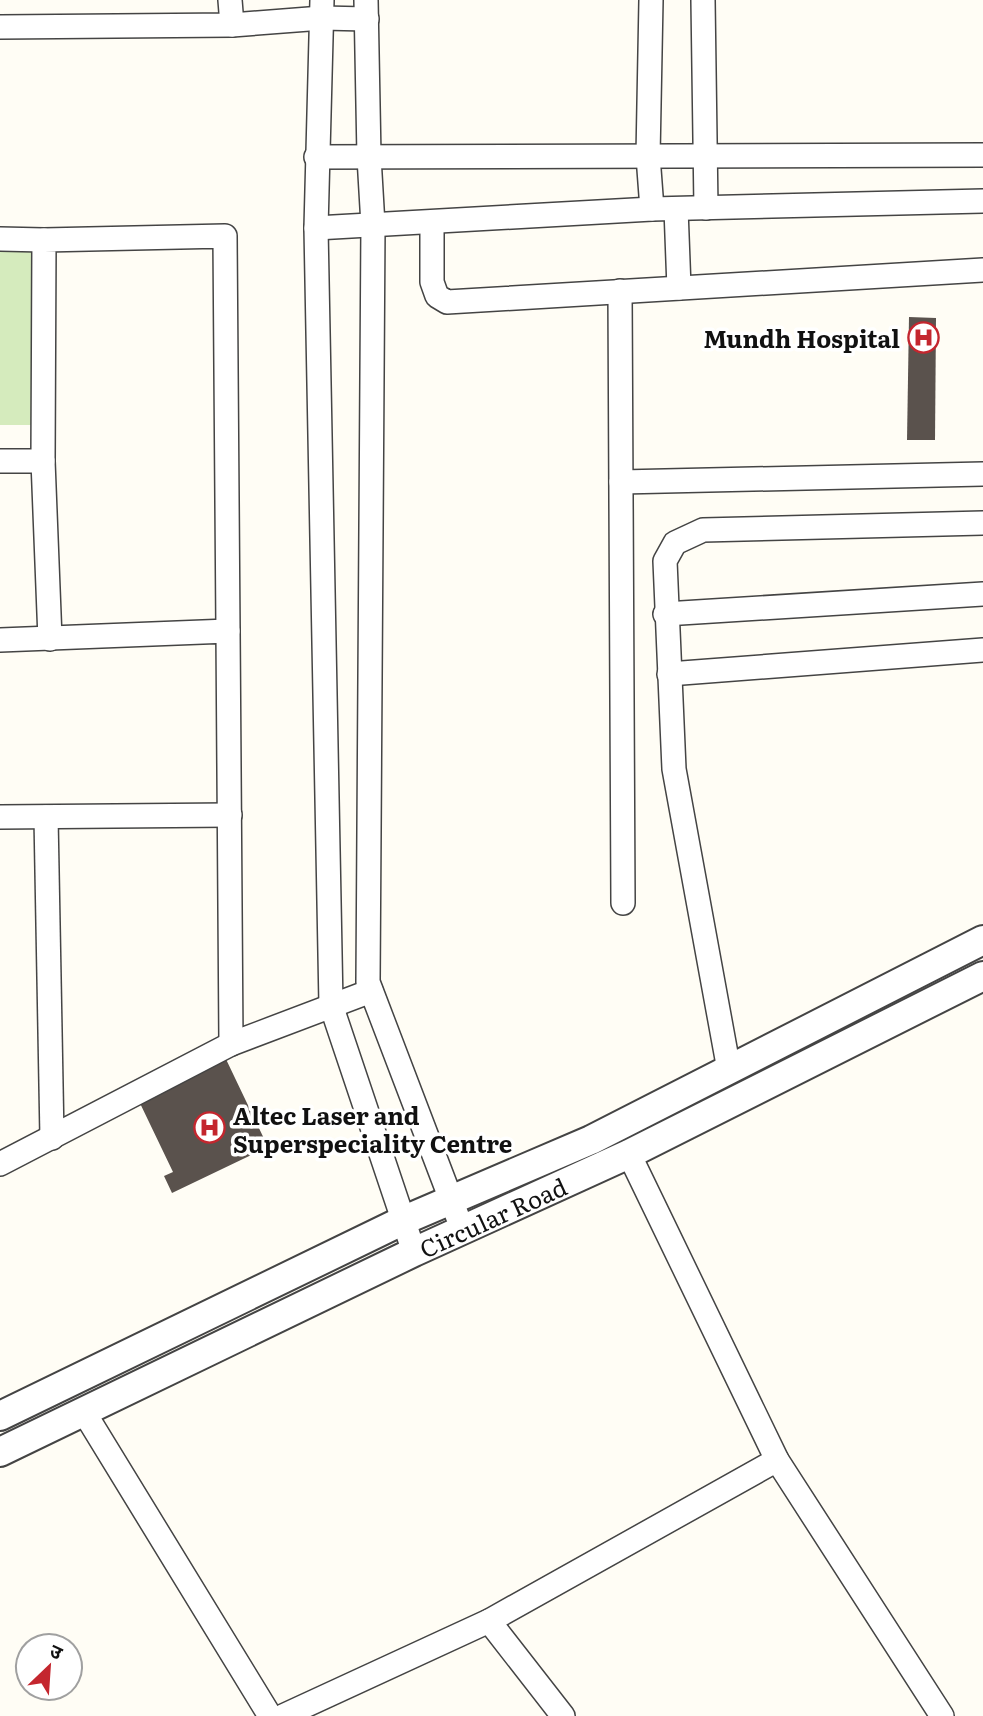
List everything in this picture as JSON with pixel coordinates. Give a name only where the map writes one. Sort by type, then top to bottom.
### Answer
[{"type":"street","points":[[230,0],[232,25]]},
{"type":"street","points":[[651,0],[648,156],[652,209]]},
{"type":"street","points":[[703,0],[706,208]]},
{"type":"street","points":[[322,9],[316,228],[331,1005],[414,1252]]},
{"type":"street","points":[[0,27],[232,25],[322,9],[367,10],[369,157],[373,225],[368,968],[371,991],[463,1231]]},
{"type":"street","points":[[316,157],[983,155]]},
{"type":"street","points":[[316,228],[652,209],[983,201]]},
{"type":"street","points":[[676,209],[679,288]]},
{"type":"street","points":[[432,222],[432,282],[437,296],[447,302],[983,270]]},
{"type":"street","points":[[0,239],[225,236],[231,1044]]},
{"type":"street","points":[[44,240],[43,461],[50,639]]},
{"type":"street","points":[[620,291],[623,903]]},
{"type":"street","points":[[0,461],[43,461]]},
{"type":"street","points":[[621,482],[983,474]]},
{"type":"street","points":[[729,1070],[674,769],[665,614],[665,561],[675,543],[696,532],[983,523]]},
{"type":"street","points":[[665,614],[983,594]]},
{"type":"street","points":[[0,640],[228,631]]},
{"type":"street","points":[[669,674],[983,650]]},
{"type":"street","points":[[0,817],[230,815]]},
{"type":"street","points":[[46,817],[52,1139]]},
{"type":"street","name":"Circular Road","points":[[0,1416],[402,1221],[591,1140],[983,940]]},
{"type":"street","name":"Circular Road","points":[[0,1452],[414,1252],[629,1154],[983,976]]},
{"type":"street","points":[[0,1164],[231,1044],[371,991]]},
{"type":"street","points":[[629,1154],[777,1460],[942,1716]]},
{"type":"street","points":[[85,1412],[270,1716]]},
{"type":"street","points":[[283,1716],[489,1620],[777,1460]]},
{"type":"street","points":[[489,1620],[563,1716]]},
{"type":"green space","points":[[0,242],[34,242],[32,425],[0,425]]},
{"type":"building","points":[[909,317],[936,318],[935,440],[907,440]]},
{"type":"building","points":[[224,1055],[268,1147],[172,1193],[164,1176],[173,1172],[137,1097]]},
{"type":"place","name":"Mundh Hospital","points":[[923,337]]},
{"type":"place","name":"Altec Laser and Superspeciality Centre","points":[[210,1128]]}]
